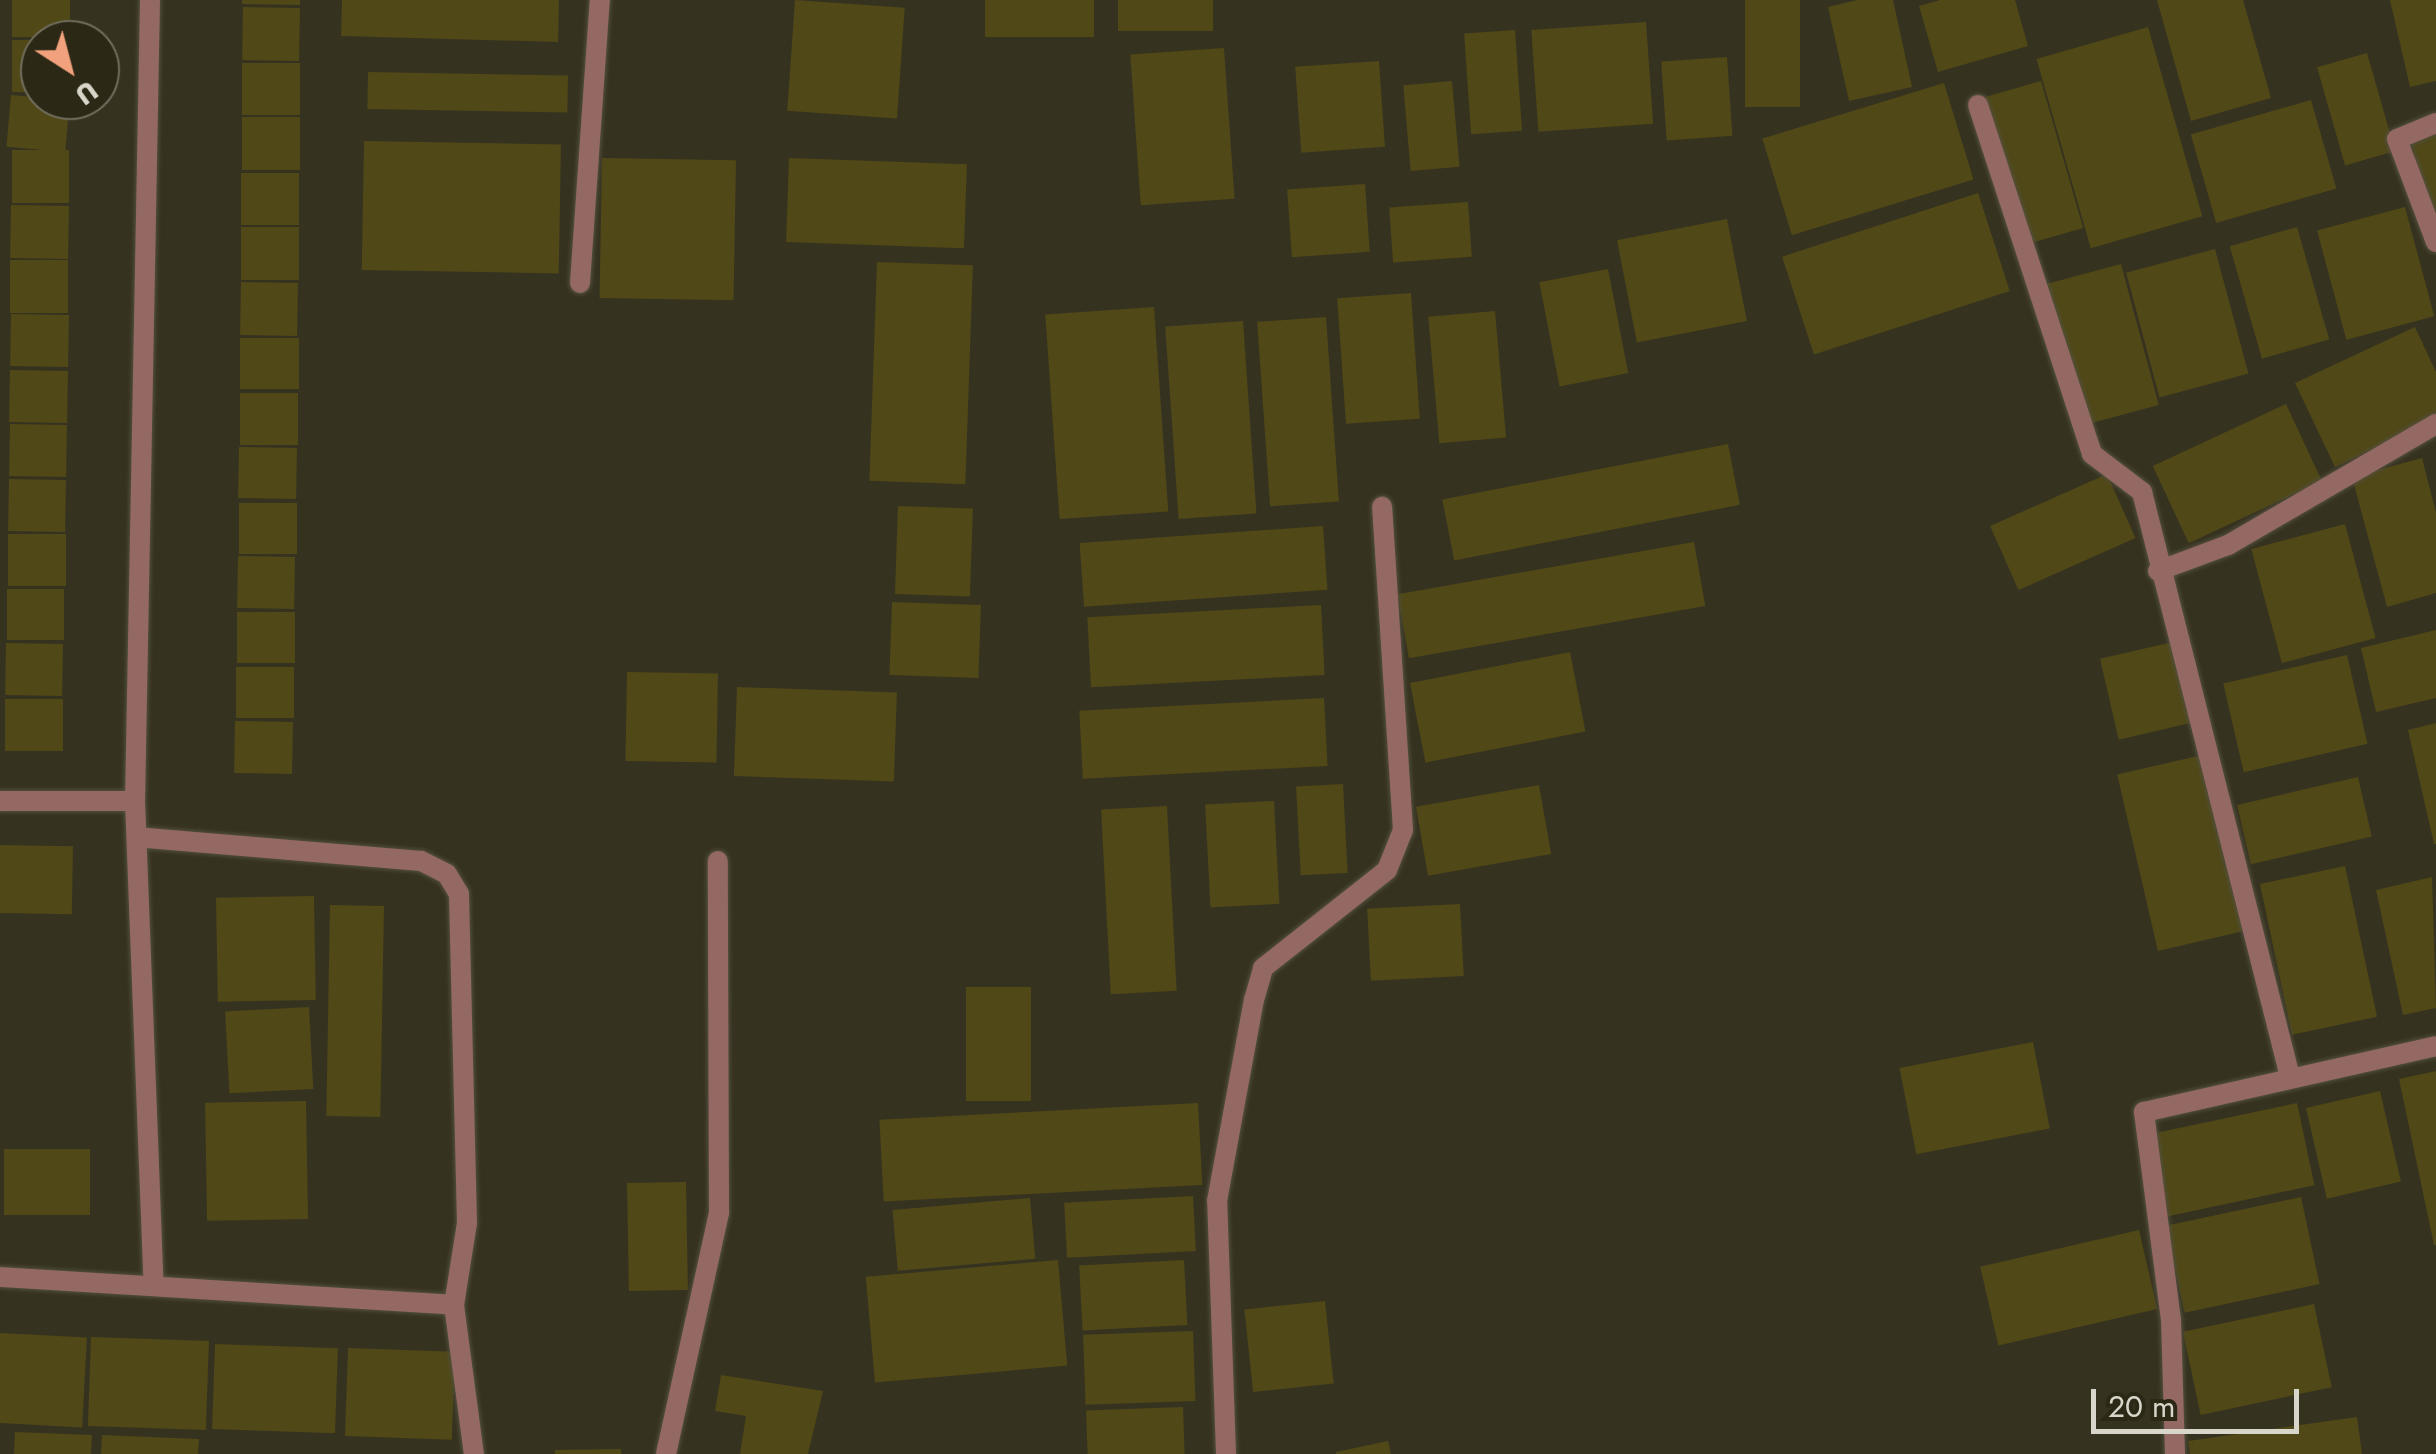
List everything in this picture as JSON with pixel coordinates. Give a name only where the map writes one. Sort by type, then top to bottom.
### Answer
[{"type":"street","points":[[150,0],[134,801],[154,1286]]},
{"type":"street","points":[[580,283],[600,0]]},
{"type":"street","points":[[1978,105],[2092,454],[2142,492],[2158,571],[2203,718],[2290,1077]]},
{"type":"street","points":[[2436,123],[2398,138],[2436,242]]},
{"type":"street","points":[[2158,571],[2228,546],[2436,424]]},
{"type":"street","points":[[1226,1454],[1216,1201],[1259,984],[1264,968],[1387,870],[1403,830],[1382,507]]},
{"type":"street","points":[[0,801],[134,801]]},
{"type":"street","points":[[138,837],[421,861],[447,874],[459,894],[467,1223],[454,1305],[474,1454]]},
{"type":"street","points":[[666,1454],[719,1213],[718,862]]},
{"type":"street","points":[[2175,1454],[2171,1320],[2142,1117],[2147,1108],[2436,1046]]},
{"type":"street","points":[[0,1277],[454,1305]]},
{"type":"building","points":[[12,0],[70,0],[70,20],[20,20],[20,37],[12,37]]},
{"type":"building","points":[[242,0],[300,0],[300,5],[242,4]]},
{"type":"building","points":[[342,0],[559,0],[558,42],[341,36]]},
{"type":"building","points":[[795,0],[905,8],[897,118],[787,111]]},
{"type":"building","points":[[985,0],[1094,0],[1094,37],[985,37]]},
{"type":"building","points":[[1118,0],[1213,0],[1213,31],[1118,31]]},
{"type":"building","points":[[1745,0],[1800,0],[1800,107],[1745,107]]},
{"type":"building","points":[[1857,0],[1893,0],[1912,87],[1849,101],[1828,7]]},
{"type":"building","points":[[1940,0],[2015,0],[2028,46],[1938,72],[1919,6]]},
{"type":"building","points":[[2157,0],[2243,0],[2271,98],[2191,121]]},
{"type":"building","points":[[2390,0],[2436,0],[2436,81],[2410,87]]},
{"type":"building","points":[[243,7],[300,8],[299,61],[242,60]]},
{"type":"building","points":[[1646,22],[1653,124],[1538,132],[1531,30]]},
{"type":"building","points":[[2148,27],[2202,216],[2091,248],[2036,59]]},
{"type":"building","points":[[1515,30],[1522,131],[1471,134],[1464,34]]},
{"type":"building","points":[[12,40],[20,40],[20,92],[12,92]]},
{"type":"building","points":[[1224,48],[1235,199],[1141,205],[1130,55]]},
{"type":"building","points":[[2367,53],[2395,151],[2345,165],[2317,67]]},
{"type":"building","points":[[1727,57],[1733,136],[1667,140],[1661,62]]},
{"type":"building","points":[[1379,61],[1385,147],[1301,153],[1295,67]]},
{"type":"building","points":[[242,63],[300,63],[300,115],[242,115]]},
{"type":"building","points":[[368,72],[568,75],[567,112],[367,109]]},
{"type":"building","points":[[1452,81],[1459,167],[1411,171],[1403,85]]},
{"type":"building","points":[[2041,81],[2083,228],[2025,245],[1983,98]]},
{"type":"building","points":[[1944,83],[1974,180],[1792,235],[1762,139]]},
{"type":"building","points":[[11,95],[20,96],[20,120],[68,120],[65,152],[6,147]]},
{"type":"building","points":[[2311,100],[2336,188],[2216,223],[2191,134]]},
{"type":"building","points":[[242,117],[300,117],[300,170],[242,170]]},
{"type":"building","points":[[2436,135],[2436,215],[2429,217],[2411,140]]},
{"type":"building","points":[[364,141],[561,144],[559,273],[362,270]]},
{"type":"building","points":[[12,150],[69,150],[69,203],[12,203]]},
{"type":"building","points":[[602,158],[736,160],[734,300],[600,298]]},
{"type":"building","points":[[789,158],[967,164],[964,248],[786,242]]},
{"type":"building","points":[[241,173],[299,173],[299,225],[241,225]]},
{"type":"building","points":[[1365,184],[1370,252],[1292,257],[1287,189]]},
{"type":"building","points":[[1978,193],[2010,291],[1814,355],[1782,257]]},
{"type":"building","points":[[1468,202],[1472,257],[1393,262],[1389,208]]},
{"type":"building","points":[[11,205],[69,206],[68,259],[10,258]]},
{"type":"building","points":[[2405,207],[2434,316],[2346,340],[2317,231]]},
{"type":"building","points":[[1727,219],[1747,321],[1637,342],[1617,240]]},
{"type":"building","points":[[241,227],[299,227],[299,280],[241,280]]},
{"type":"building","points":[[2297,227],[2329,339],[2262,359],[2230,246]]},
{"type":"building","points":[[2215,249],[2248,374],[2160,397],[2126,273]]},
{"type":"building","points":[[10,260],[68,260],[68,313],[10,313]]},
{"type":"building","points":[[877,262],[973,265],[965,484],[869,481]]},
{"type":"building","points":[[2121,264],[2159,405],[2081,426],[2043,285]]},
{"type":"building","points":[[1608,269],[1628,373],[1560,386],[1539,282]]},
{"type":"building","points":[[241,282],[298,283],[297,336],[240,335]]},
{"type":"building","points":[[1411,293],[1420,419],[1346,424],[1337,298]]},
{"type":"building","points":[[1154,307],[1168,512],[1060,519],[1045,315]]},
{"type":"building","points":[[1495,311],[1506,438],[1439,443],[1428,317]]},
{"type":"building","points":[[11,314],[69,315],[68,367],[10,366]]},
{"type":"building","points":[[1326,317],[1339,502],[1270,506],[1257,322]]},
{"type":"building","points":[[1243,321],[1256,514],[1179,519],[1165,326]]},
{"type":"building","points":[[2415,327],[2436,372],[2436,419],[2335,467],[2295,383]]},
{"type":"building","points":[[240,338],[299,338],[299,389],[240,389]]},
{"type":"building","points":[[10,370],[68,371],[67,423],[9,422]]},
{"type":"building","points":[[240,393],[298,393],[298,445],[240,445]]},
{"type":"building","points":[[2286,404],[2322,481],[2189,543],[2153,466]]},
{"type":"building","points":[[10,424],[67,425],[66,477],[9,476]]},
{"type":"building","points":[[1728,444],[1740,505],[1454,560],[1442,500]]},
{"type":"building","points":[[239,447],[297,448],[296,499],[238,498]]},
{"type":"building","points":[[2422,458],[2436,513],[2436,593],[2387,607],[2352,477]]},
{"type":"building","points":[[2107,474],[2135,538],[2019,590],[1990,526]]},
{"type":"building","points":[[9,479],[66,480],[65,532],[8,531]]},
{"type":"building","points":[[239,503],[297,503],[297,554],[239,554]]},
{"type":"building","points":[[898,506],[973,509],[970,597],[895,594]]},
{"type":"building","points":[[2345,524],[2376,638],[2282,663],[2251,549]]},
{"type":"building","points":[[1323,526],[1327,590],[1084,607],[1080,543]]},
{"type":"building","points":[[8,534],[66,534],[66,586],[8,586]]},
{"type":"building","points":[[1694,542],[1705,606],[1409,658],[1398,594]]},
{"type":"building","points":[[238,556],[295,557],[294,609],[237,608]]},
{"type":"building","points":[[7,589],[64,589],[64,640],[7,640]]},
{"type":"building","points":[[892,602],[981,605],[978,678],[889,675]]},
{"type":"building","points":[[1321,605],[1325,675],[1091,687],[1087,617]]},
{"type":"building","points":[[237,612],[295,612],[295,663],[237,663]]},
{"type":"building","points":[[2436,630],[2436,698],[2376,712],[2361,648]]},
{"type":"building","points":[[2177,641],[2196,722],[2119,740],[2100,659]]},
{"type":"building","points":[[6,643],[63,644],[62,696],[5,695]]},
{"type":"building","points":[[1570,652],[1585,732],[1425,763],[1410,683]]},
{"type":"building","points":[[2347,655],[2367,744],[2244,772],[2223,684]]},
{"type":"building","points":[[236,667],[294,667],[294,718],[236,718]]},
{"type":"building","points":[[627,672],[718,674],[716,763],[625,761]]},
{"type":"building","points":[[737,687],[897,693],[894,782],[734,776]]},
{"type":"building","points":[[1324,698],[1328,766],[1083,779],[1079,711]]},
{"type":"building","points":[[5,699],[63,699],[63,751],[5,751]]},
{"type":"building","points":[[235,721],[293,722],[292,774],[234,773]]},
{"type":"building","points":[[2436,723],[2436,844],[2434,844],[2408,730]]},
{"type":"building","points":[[2202,755],[2243,931],[2158,951],[2117,775]]},
{"type":"building","points":[[2358,777],[2372,836],[2251,864],[2237,805]]},
{"type":"building","points":[[1343,784],[1348,873],[1301,875],[1296,786]]},
{"type":"building","points":[[1539,785],[1551,854],[1428,876],[1416,807]]},
{"type":"building","points":[[1274,801],[1279,904],[1210,907],[1205,805]]},
{"type":"building","points":[[1167,806],[1177,991],[1111,994],[1101,809]]},
{"type":"building","points":[[0,845],[73,846],[72,914],[0,913]]},
{"type":"building","points":[[2345,866],[2377,1017],[2292,1035],[2260,884]]},
{"type":"building","points":[[2432,877],[2436,1008],[2403,1015],[2376,890]]},
{"type":"building","points":[[314,896],[316,1000],[218,1002],[216,898]]},
{"type":"building","points":[[1460,904],[1464,976],[1371,981],[1367,909]]},
{"type":"building","points":[[330,905],[384,906],[380,1117],[326,1116]]},
{"type":"building","points":[[966,987],[1031,987],[1031,1101],[966,1101]]},
{"type":"building","points":[[309,1007],[313,1089],[229,1093],[225,1011]]},
{"type":"building","points":[[2033,1042],[2050,1128],[1916,1154],[1899,1068]]},
{"type":"building","points":[[2436,1071],[2436,1245],[2434,1245],[2399,1079]]},
{"type":"building","points":[[2380,1091],[2401,1182],[2327,1199],[2306,1108]]},
{"type":"building","points":[[306,1101],[308,1219],[207,1221],[205,1103]]},
{"type":"building","points":[[1198,1103],[1202,1185],[884,1202],[879,1120]]},
{"type":"building","points":[[2297,1103],[2314,1185],[2166,1217],[2148,1135]]},
{"type":"building","points":[[4,1149],[90,1149],[90,1215],[4,1215]]},
{"type":"building","points":[[686,1182],[688,1290],[629,1291],[627,1183]]},
{"type":"building","points":[[1193,1196],[1196,1251],[1067,1258],[1064,1203]]},
{"type":"building","points":[[2301,1197],[2320,1284],[2185,1313],[2166,1226]]},
{"type":"building","points":[[1030,1198],[1035,1259],[898,1271],[893,1210]]},
{"type":"building","points":[[2139,1230],[2157,1309],[1998,1346],[1980,1267]]},
{"type":"building","points":[[1058,1260],[1067,1366],[875,1382],[866,1277]]},
{"type":"building","points":[[1184,1260],[1187,1325],[1083,1330],[1079,1265]]},
{"type":"building","points":[[1325,1301],[1334,1384],[1253,1392],[1244,1309]]},
{"type":"building","points":[[2314,1304],[2332,1387],[2201,1415],[2183,1332]]},
{"type":"building","points":[[1193,1331],[1195,1401],[1086,1405],[1083,1335]]},
{"type":"building","points":[[0,1333],[87,1338],[82,1427],[0,1423]]},
{"type":"building","points":[[91,1337],[209,1341],[206,1430],[88,1426]]},
{"type":"building","points":[[215,1344],[338,1348],[335,1433],[212,1429]]},
{"type":"building","points":[[348,1348],[455,1352],[452,1440],[345,1436]]},
{"type":"building","points":[[721,1375],[823,1391],[808,1454],[740,1454],[746,1416],[715,1411]]},
{"type":"building","points":[[1183,1407],[1185,1454],[1088,1454],[1086,1410]]},
{"type":"building","points":[[2357,1417],[2362,1454],[2190,1454],[2188,1441]]},
{"type":"building","points":[[15,1432],[92,1435],[91,1454],[14,1454]]},
{"type":"building","points":[[102,1435],[199,1439],[198,1454],[101,1454]]},
{"type":"building","points":[[1388,1441],[1391,1454],[1336,1454],[1336,1452]]},
{"type":"building","points":[[621,1449],[621,1454],[555,1454],[555,1450]]}]
